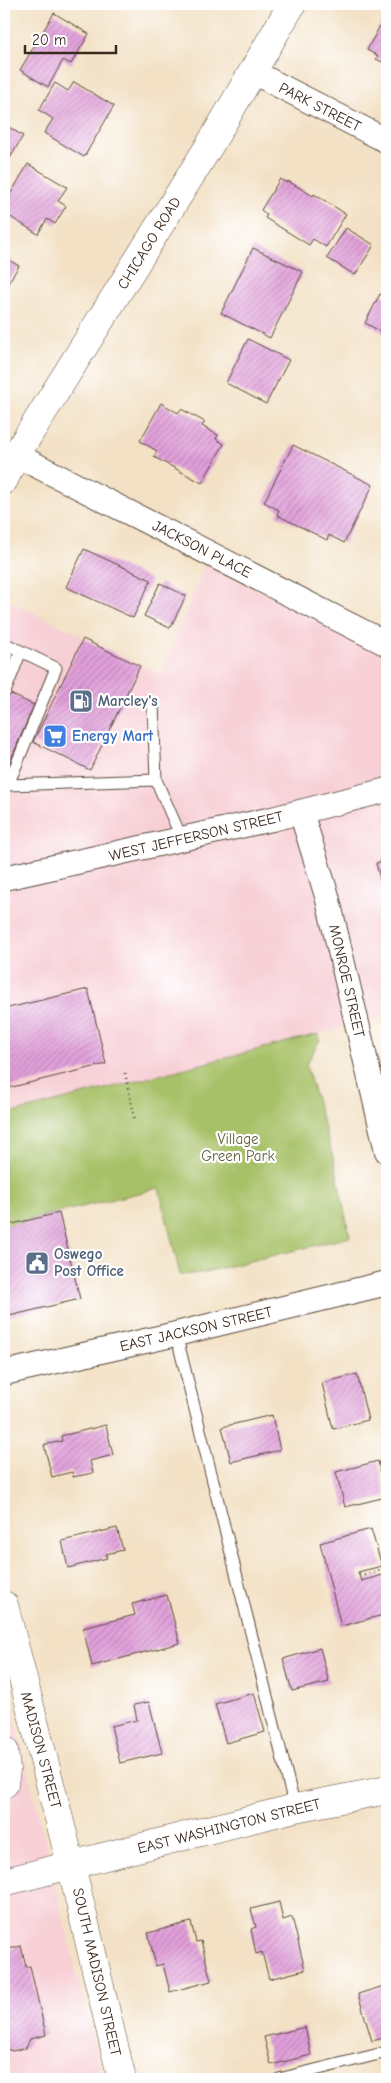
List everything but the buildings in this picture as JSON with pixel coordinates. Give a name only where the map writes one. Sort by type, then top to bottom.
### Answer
[{"type":"main road","name":"CHICAGO ROAD","points":[[4,480],[16,455],[253,72],[292,4]]},
{"type":"main road","name":"MADISON STREET","points":[[4,1605],[71,1865]]},
{"type":"main road","points":[[4,1750],[6,1770],[4,1784]]},
{"type":"main road","name":"EAST WASHINGTON STREET","points":[[4,1882],[295,1808],[387,1790]]},
{"type":"main road","name":"SOUTH MADISON STREET","points":[[71,1865],[122,2079]]},
{"type":"street","name":"PARK STREET","points":[[253,72],[387,141]]},
{"type":"street","name":"JACKSON PLACE","points":[[16,455],[387,644]]},
{"type":"street","name":"WEST JEFFERSON STREET","points":[[4,878],[301,812],[387,790]]},
{"type":"street","name":"MONROE STREET","points":[[301,812],[327,896],[387,1151]]},
{"type":"street","name":"EAST JACKSON STREET","points":[[4,1373],[387,1283]]},
{"type":"lane","points":[[4,643],[56,668],[6,784],[156,780]]},
{"type":"lane","points":[[5,692],[21,651]]},
{"type":"lane","points":[[153,704],[156,780],[182,839]]},
{"type":"lane","points":[[176,1334],[295,1808]]},
{"type":"lane","points":[[280,2079],[387,2052]]},
{"type":"path","points":[[125,1073],[136,1120]]},
{"type":"path","points":[[383,1544],[387,1559]]},
{"type":"path","points":[[359,1574],[365,1575],[387,1568]]},
{"type":"shaded area","points":[[205,564],[387,652],[387,1016],[4,1115],[4,598],[161,675]]},
{"type":"shaded area","points":[[4,1672],[102,2079],[4,2079]]},
{"type":"green space","name":"Village Green Park","points":[[318,1034],[320,1040],[306,1065],[334,1160],[350,1237],[201,1273],[180,1275],[159,1188],[4,1226],[4,1115]]},
{"type":"place","name":"Marcley's","points":[[81,701]]},
{"type":"place","name":"Energy Mart","points":[[55,736]]},
{"type":"place","name":"Oswego Post Office","points":[[37,1263]]}]
